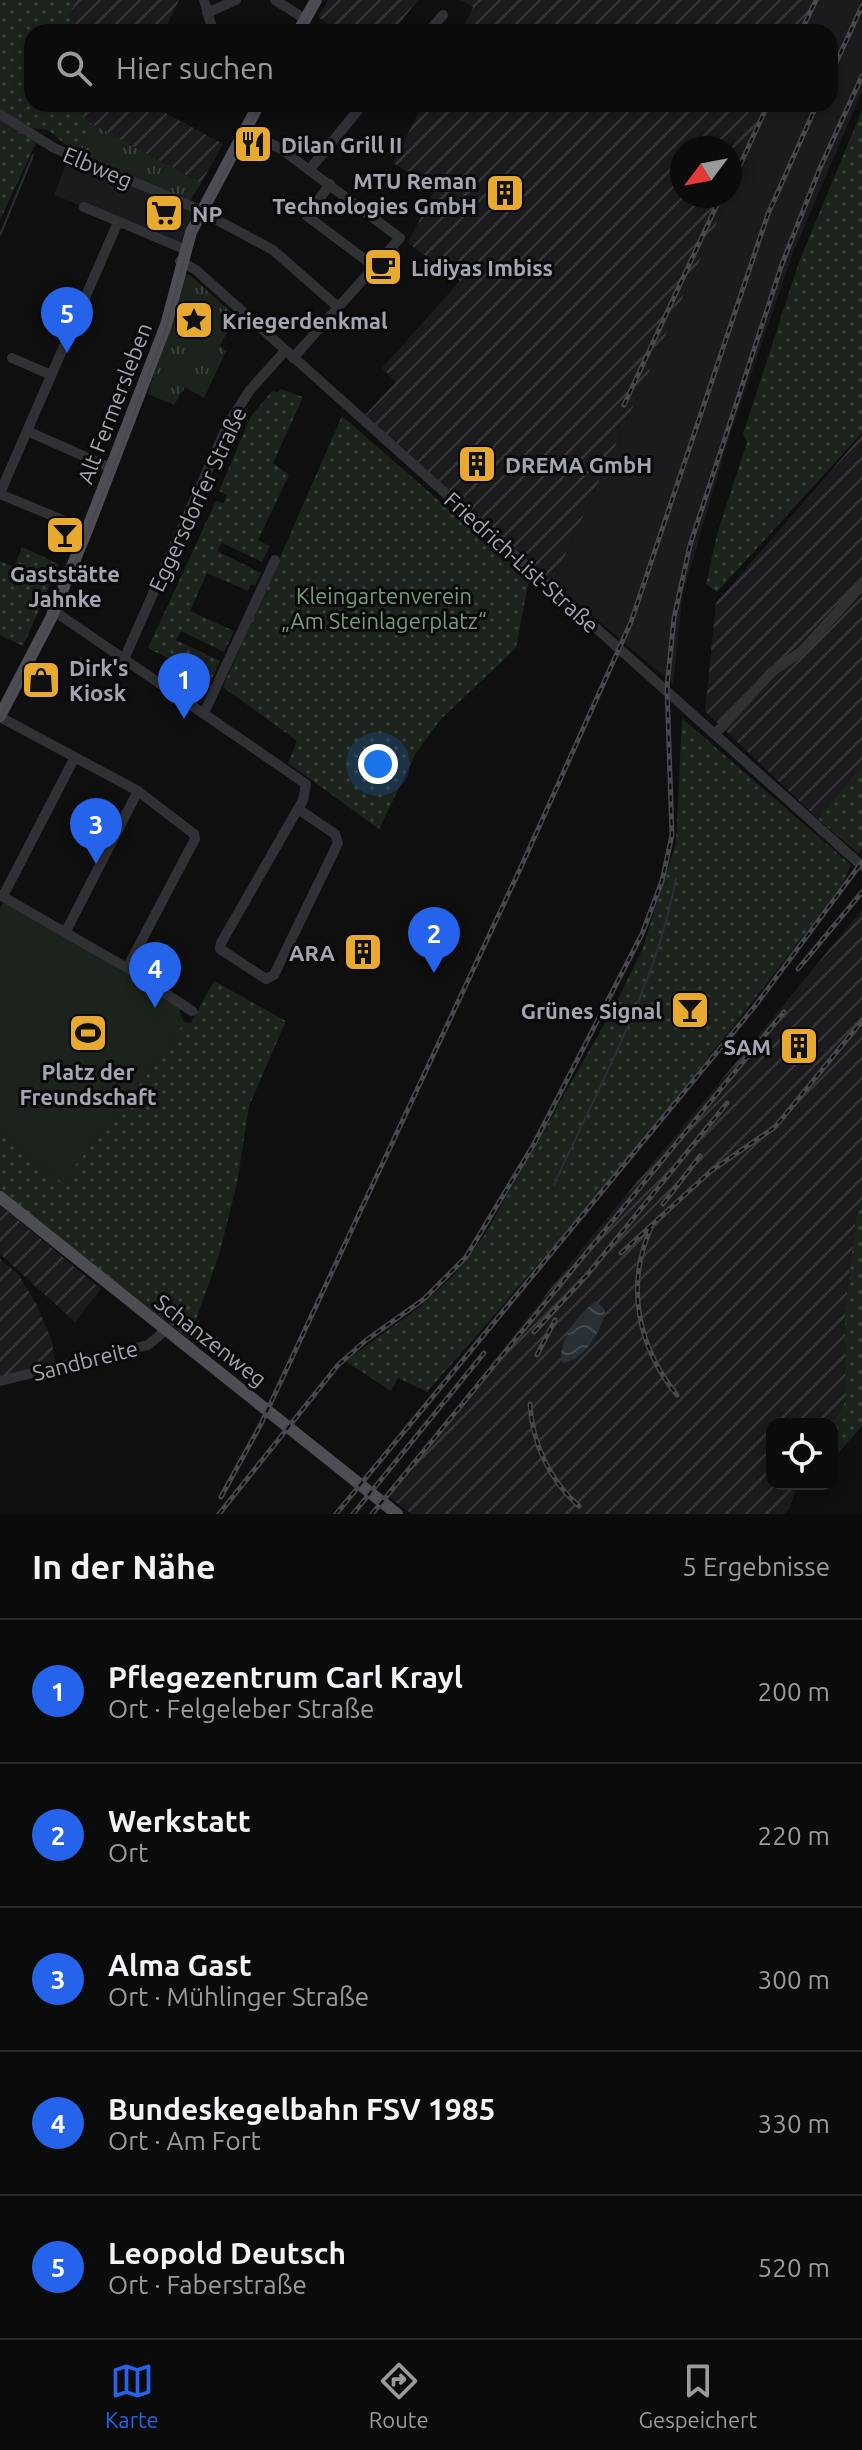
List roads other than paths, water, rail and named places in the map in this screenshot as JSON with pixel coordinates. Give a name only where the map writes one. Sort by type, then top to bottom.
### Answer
[{"type":"main road","points":[[302,24],[316,0]]},
{"type":"main road","name":"Alt Fermersleben","points":[[0,716],[54,611],[87,530],[166,325],[182,255],[201,212],[255,112]]},
{"type":"main road","name":"Schanzenweg","points":[[0,1197],[397,1514]]},
{"type":"street","points":[[204,0],[211,24]]},
{"type":"street","points":[[207,13],[236,0]]},
{"type":"street","points":[[275,0],[305,19]]},
{"type":"street","points":[[435,24],[443,15]]},
{"type":"street","points":[[310,169],[356,112]]},
{"type":"street","name":"Elbweg","points":[[0,114],[54,148],[201,212],[273,250],[338,307]]},
{"type":"street","points":[[245,130],[330,184],[307,216],[375,267]]},
{"type":"street","name":"Eggersdorfer Straße","points":[[125,657],[228,424],[250,390],[338,307],[400,238],[330,184]]},
{"type":"street","name":"Friedrich-List-Straße","points":[[84,207],[182,255],[862,866]]},
{"type":"street","points":[[87,530],[0,493],[118,222]]},
{"type":"street","points":[[12,358],[51,375]]},
{"type":"street","points":[[27,431],[111,468]]},
{"type":"street","points":[[204,713],[275,560]]},
{"type":"street","points":[[715,734],[770,673],[806,647],[862,585]]},
{"type":"street","points":[[54,611],[306,784],[300,805],[220,949],[266,979],[274,975],[338,843],[335,834],[300,805]]},
{"type":"street","points":[[0,716],[138,791],[195,837],[127,968]]},
{"type":"street","points":[[75,757],[2,895],[127,968],[192,1011]]},
{"type":"street","points":[[66,931],[138,791]]},
{"type":"street","name":"Sandbreite","points":[[0,1381],[148,1345],[166,1330]]},
{"type":"water","points":[[596,1301],[605,1310],[596,1335],[577,1357],[562,1363],[566,1337],[583,1312]]},
{"type":"waterway","points":[[0,235],[33,155]]},
{"type":"waterway","points":[[554,1185],[640,996],[667,918],[676,878]]},
{"type":"tram line","points":[[304,24],[317,0]]},
{"type":"tram line","points":[[0,719],[52,619],[113,469],[167,326],[189,240],[257,112]]},
{"type":"railway","points":[[805,24],[816,0]]},
{"type":"railway","points":[[838,58],[862,6]]},
{"type":"railway","points":[[219,1514],[338,1365],[365,1341],[424,1299],[466,1257],[534,1144],[642,934],[662,881],[672,835],[667,687],[674,618],[690,545],[782,264],[820,168],[862,76]]},
{"type":"railway","points":[[742,161],[764,112]]},
{"type":"railway","points":[[221,1497],[261,1424],[521,867],[631,622],[768,214],[813,112]]},
{"type":"railway","points":[[624,405],[715,208]]},
{"type":"railway","points":[[336,1514],[755,1006],[862,862]]},
{"type":"railway","points":[[798,969],[862,892]]},
{"type":"railway","points":[[372,1514],[784,1012]]},
{"type":"railway","points":[[621,1253],[711,1171],[775,1127],[862,1021]]},
{"type":"railway","points":[[534,1332],[587,1275],[727,1103]]},
{"type":"railway","points":[[663,1204],[700,1156]]},
{"type":"railway","points":[[651,1228],[639,1272],[640,1315],[653,1357],[677,1395]]},
{"type":"railway","points":[[537,1355],[555,1320]]},
{"type":"railway","points":[[353,1514],[484,1353]]},
{"type":"railway","points":[[530,1404],[534,1433],[544,1460],[559,1485],[579,1506]]},
{"type":"place","name":"Dilan Grill II","points":[[253,144]]},
{"type":"place","name":"MTU Reman Technologies GmbH","points":[[505,193]]},
{"type":"place","name":"NP","points":[[164,213]]},
{"type":"place","name":"Lidiyas Imbiss","points":[[383,267]]},
{"type":"place","name":"Kriegerdenkmal","points":[[194,320]]},
{"type":"place","name":"Leopold Deutsch","points":[[67,353]]},
{"type":"place","name":"DREMA GmbH","points":[[477,464]]},
{"type":"place","name":"Gaststätte Jahnke","points":[[65,535]]},
{"type":"place","name":"Dirk's Kiosk","points":[[41,680]]},
{"type":"place","name":"Pflegezentrum Carl Krayl","points":[[184,719]]},
{"type":"place","name":"Alma Gast","points":[[96,864]]},
{"type":"place","name":"ARA","points":[[363,952]]},
{"type":"place","name":"Werkstatt","points":[[434,973]]},
{"type":"place","name":"Bundeskegelbahn FSV 1985","points":[[155,1008]]},
{"type":"place","name":"Grünes Signal","points":[[690,1010]]},
{"type":"place","name":"Platz der Freundschaft","points":[[88,1033]]},
{"type":"place","name":"SAM","points":[[799,1046]]},
{"type":"park label","name":"Kleingartenverein „Am Steinlagerplatz“","points":[[384,608]]}]
